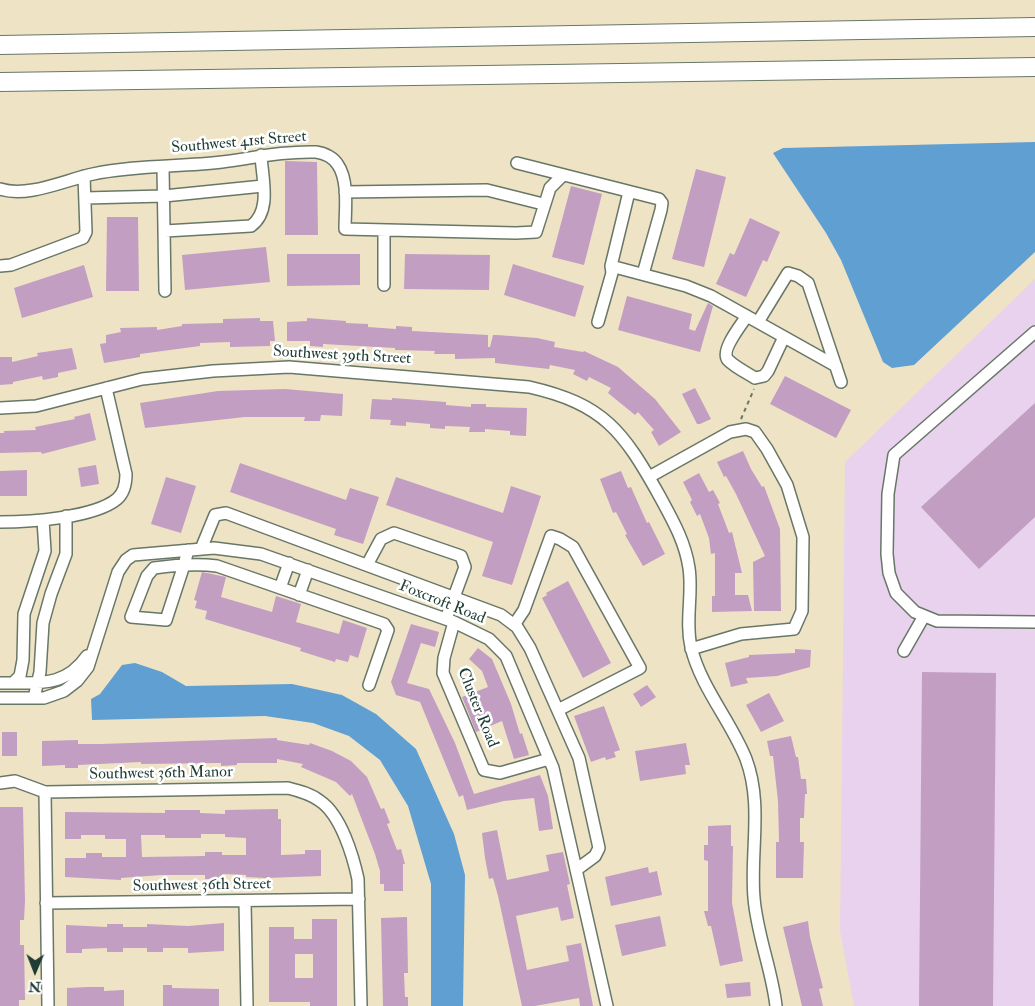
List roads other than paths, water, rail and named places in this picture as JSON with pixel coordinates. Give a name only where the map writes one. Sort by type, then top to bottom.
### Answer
[{"type":"highway","points":[[0,45],[1035,27]]},
{"type":"highway","points":[[0,82],[1035,68]]},
{"type":"street","name":"Southwest 41st Street","points":[[0,189],[8,191],[31,190],[84,176],[222,162],[261,155],[318,152],[329,156],[339,166],[345,192],[345,229],[516,233],[536,232],[541,221],[543,204],[550,188],[563,175]]},
{"type":"street","points":[[165,231],[251,226],[259,220],[264,212],[261,155]]},
{"type":"street","points":[[517,162],[658,199],[662,203],[657,229],[643,274]]},
{"type":"street","points":[[163,167],[165,291]]},
{"type":"street","points":[[0,266],[10,265],[83,238],[86,232],[84,176]]},
{"type":"street","points":[[84,198],[164,196],[263,186]]},
{"type":"street","points":[[345,192],[487,190],[543,204]]},
{"type":"street","points":[[598,322],[612,273],[611,266],[629,192]]},
{"type":"street","points":[[384,230],[384,285]]},
{"type":"street","points":[[611,266],[686,286],[711,296],[836,366]]},
{"type":"street","points":[[758,322],[788,273],[798,276],[808,283],[842,382]]},
{"type":"street","points":[[747,316],[726,349],[726,356],[729,361],[755,378],[760,378],[768,371],[784,337]]},
{"type":"street","points":[[1035,332],[894,455],[888,494],[887,554],[889,573],[896,593],[915,612],[937,621],[1035,622]]},
{"type":"street","name":"Southwest 39th Street","points":[[0,408],[36,406],[142,379],[204,372],[288,367],[529,387],[555,393],[583,404],[615,427],[634,450],[679,530],[685,547],[689,570],[688,630],[692,649],[702,675],[746,760],[753,786],[754,898],[776,1006]]},
{"type":"street","points":[[0,522],[43,520],[66,516],[105,506],[118,498],[126,485],[126,474],[106,388]]},
{"type":"street","points":[[649,477],[730,432],[741,430],[755,432],[768,449],[787,485],[803,537],[802,611],[799,621],[794,628],[741,634],[692,649]]},
{"type":"street","points":[[201,549],[215,515],[226,512],[501,615],[514,625],[530,648],[579,758],[599,848],[595,856],[576,870]]},
{"type":"street","points":[[34,698],[38,682],[43,623],[51,594],[66,554],[66,516]]},
{"type":"street","points":[[14,682],[20,676],[23,660],[24,614],[31,587],[45,551],[43,520]]},
{"type":"street","points":[[367,565],[381,539],[394,533],[460,556],[465,567],[454,598],[450,621]]},
{"type":"street","points":[[514,625],[524,610],[551,536],[560,538],[573,547],[640,668],[558,710]]},
{"type":"street","name":"Foxcroft Road","points":[[0,698],[44,698],[64,691],[77,681],[88,667],[118,572],[126,560],[133,555],[214,548],[261,554],[450,621],[489,639],[506,656],[549,758],[607,1006]]},
{"type":"street","points":[[188,550],[184,565],[166,620],[131,617],[147,576],[154,568],[184,565],[217,566],[384,624],[388,630],[369,685]]},
{"type":"street","points":[[280,588],[288,563]]},
{"type":"street","points":[[299,595],[308,570]]},
{"type":"street","points":[[31,587],[51,594]]},
{"type":"street","points":[[904,651],[924,616]]},
{"type":"street","name":"Cluster Road","points":[[450,621],[444,658],[444,673],[484,770],[500,773],[549,758]]},
{"type":"street","points":[[0,683],[53,682],[70,676],[94,646]]},
{"type":"street","name":"Southwest 36th Manor","points":[[0,783],[15,781],[44,792],[288,788],[306,793],[322,801],[335,816],[354,860],[358,879],[359,899]]},
{"type":"street","points":[[44,792],[48,1006]]},
{"type":"street","points":[[359,899],[361,1006]]},
{"type":"street","name":"Southwest 36th Street","points":[[46,903],[245,902],[359,899]]},
{"type":"street","points":[[245,902],[247,1006]]},
{"type":"water","points":[[1035,142],[1035,252],[914,365],[892,368],[883,362],[841,260],[826,233],[773,153],[783,148]]},
{"type":"water","points":[[135,663],[162,672],[186,686],[292,684],[342,695],[376,714],[416,749],[454,834],[465,875],[463,1006],[431,1006],[431,884],[408,806],[380,760],[349,736],[313,723],[265,716],[92,720],[91,699],[100,694],[122,665]]}]
